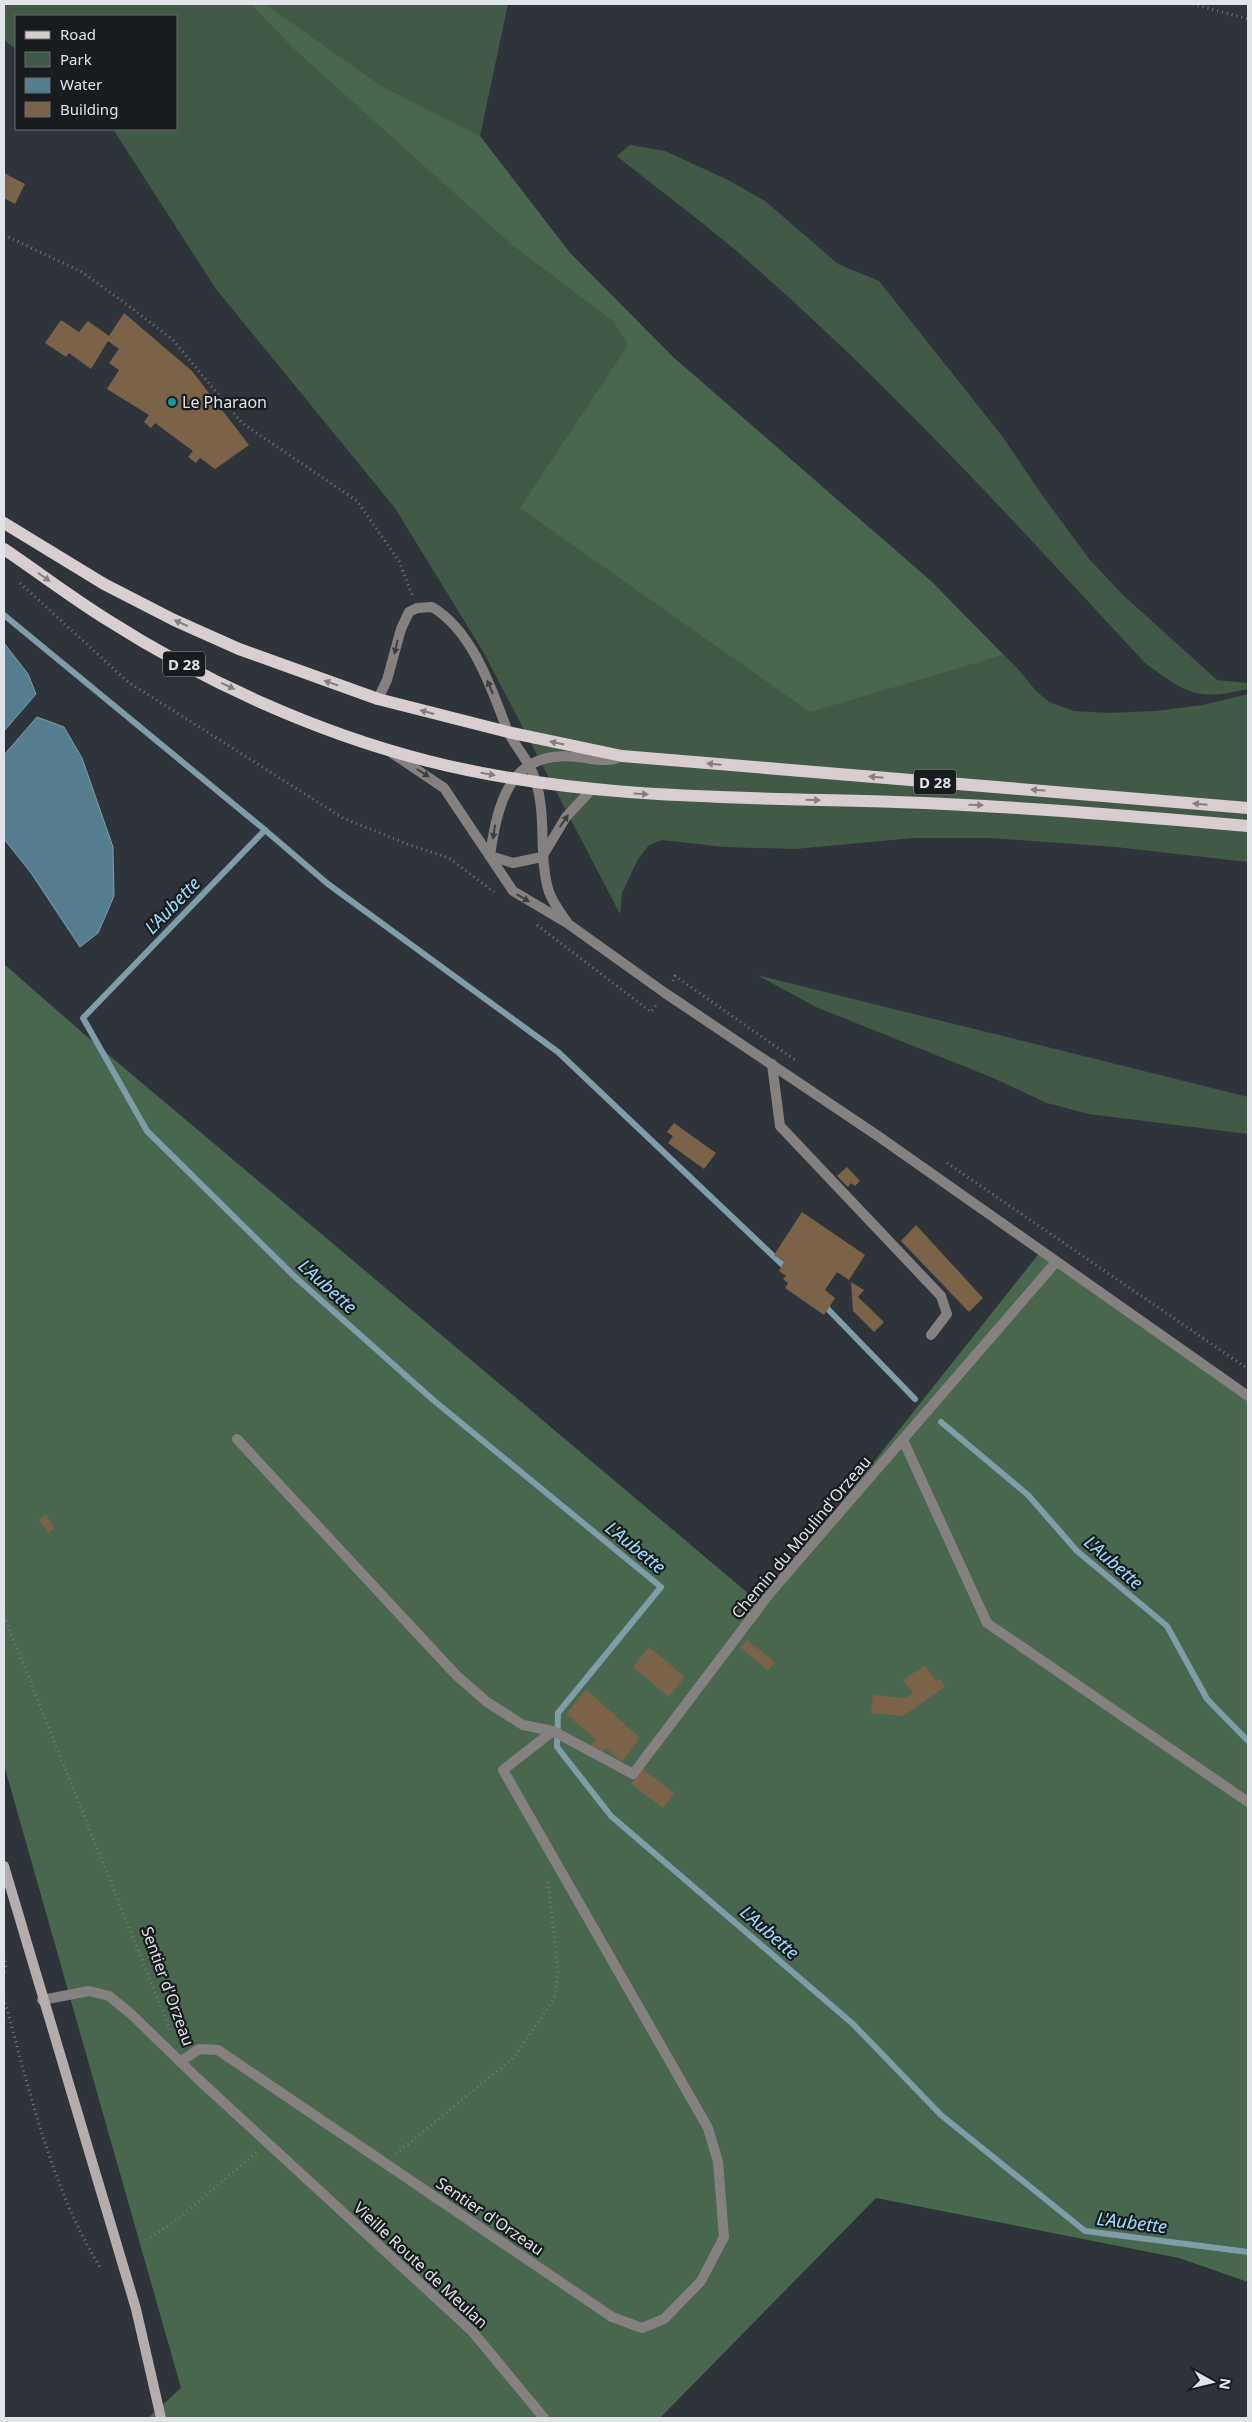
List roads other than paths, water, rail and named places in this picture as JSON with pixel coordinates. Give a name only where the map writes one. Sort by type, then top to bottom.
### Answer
[{"type":"main road","name":"D 28","points":[[4,523],[104,584],[174,620],[286,667],[378,698],[508,732],[622,756],[1248,808]]},
{"type":"main road","name":"D 28","points":[[4,549],[107,620],[226,685],[301,718],[382,747],[435,762],[515,779],[639,794],[1014,807],[1248,826]]},
{"type":"main road","points":[[4,1866],[42,2000],[136,2309],[161,2418]]},
{"type":"street","points":[[378,698],[390,672],[401,629],[409,612],[417,608],[432,607],[454,626],[479,662],[508,732],[530,766],[536,781],[542,816],[542,856],[549,892],[567,923]]},
{"type":"street","points":[[382,747],[439,783],[451,797],[513,891],[567,923],[665,993],[772,1064],[1248,1396]]},
{"type":"street","points":[[490,856],[497,814],[503,795],[515,779],[530,766],[549,758],[569,756],[611,761],[622,756]]},
{"type":"street","points":[[490,856],[514,863],[542,856],[566,817],[592,789]]},
{"type":"street","points":[[772,1064],[780,1126],[941,1296],[947,1314],[931,1335]]},
{"type":"street","name":"Chemin du Moulind'Orzeau","points":[[556,1732],[633,1774],[770,1593],[1056,1262]]},
{"type":"street","points":[[237,1439],[456,1675],[487,1702],[523,1724],[556,1732]]},
{"type":"street","points":[[902,1440],[988,1623],[1248,1802]]},
{"type":"street","name":"Sentier d'Orzeau","points":[[180,2062],[199,2049],[218,2050],[612,2317],[642,2328],[664,2319],[701,2281],[724,2237],[718,2162],[708,2128],[503,1770],[556,1732]]},
{"type":"street","name":"Vieille Route de Meulan","points":[[42,2000],[89,1991],[109,1996],[130,2012],[180,2062],[472,2332],[544,2418]]},
{"type":"water","points":[[4,643],[28,674],[36,694],[4,731]]},
{"type":"water","points":[[37,717],[64,727],[82,758],[113,847],[114,896],[98,933],[80,947],[31,873],[4,839],[4,755]]},
{"type":"waterway","name":"L'Aubette","points":[[4,615],[328,884],[558,1052],[788,1270]]},
{"type":"waterway","name":"L'Aubette","points":[[265,830],[83,1018],[147,1131],[294,1276],[432,1399],[661,1587],[558,1713],[557,1747],[611,1816],[853,2024],[941,2115],[1085,2231],[1248,2252]]},
{"type":"waterway","name":"L'Aubette","points":[[822,1303],[915,1399]]},
{"type":"waterway","name":"L'Aubette","points":[[941,1422],[1028,1495],[1077,1551],[1167,1626],[1207,1699],[1248,1741]]},
{"type":"place","name":"Le Pharaon","points":[[172,402]]}]
